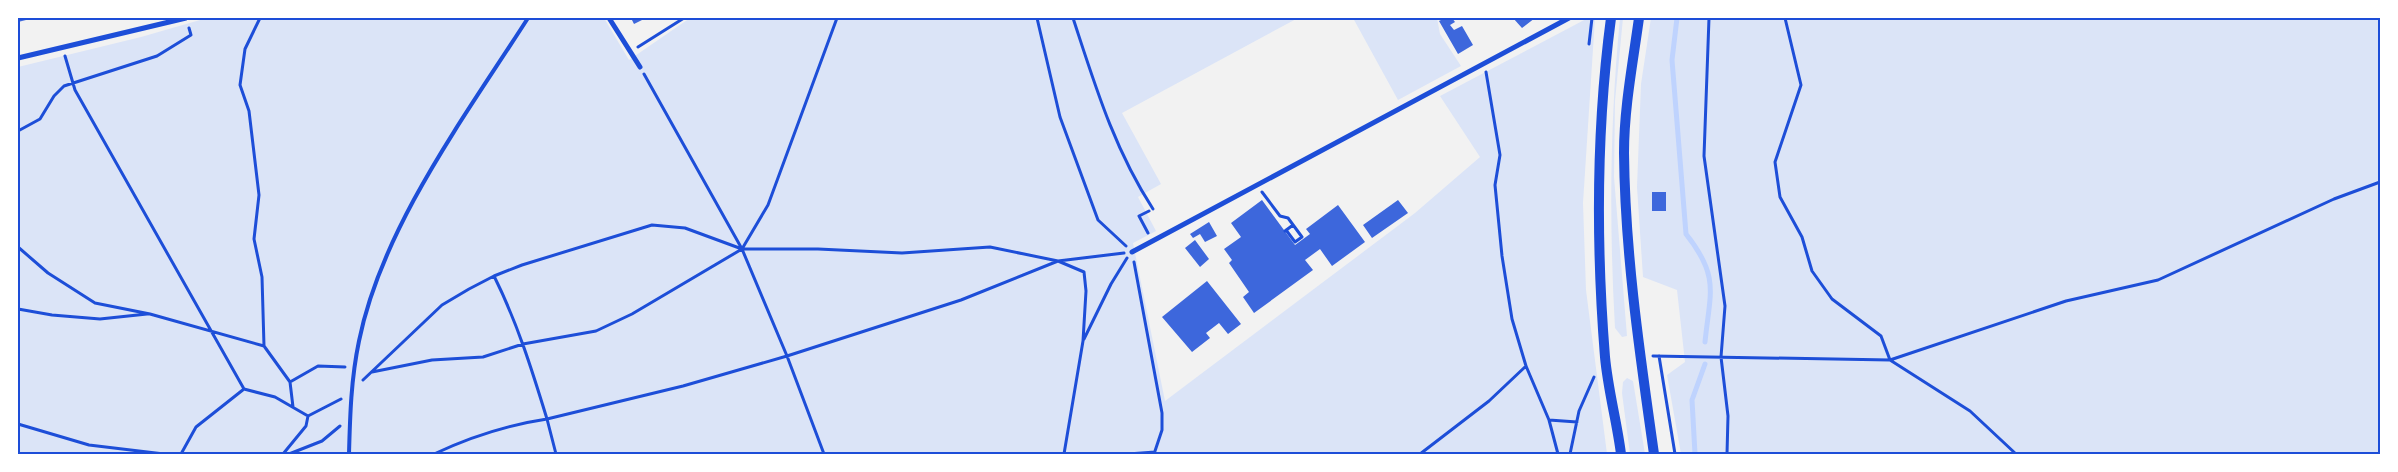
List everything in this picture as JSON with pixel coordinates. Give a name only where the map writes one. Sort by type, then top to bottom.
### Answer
[{"type":"main road","points":[[1611,18],[1602,97],[1598,179],[1599,249],[1605,359],[1621,454]]},
{"type":"main road","points":[[1639,18],[1630,80],[1624,151],[1630,251],[1640,356],[1654,454]]},
{"type":"street","points":[[18,58],[186,18]]},
{"type":"street","points":[[609,18],[640,67]]},
{"type":"street","points":[[1132,252],[1569,18]]},
{"type":"lane","points":[[349,454],[351,392],[359,340],[374,288],[396,232],[455,133],[528,18]]},
{"type":"path","points":[[260,18],[245,49],[240,84],[249,111],[259,186],[254,239],[262,277],[264,346],[290,382],[293,407]]},
{"type":"path","points":[[628,48],[642,46],[684,18]]},
{"type":"path","points":[[371,372],[432,360],[483,357],[523,344],[596,331],[632,314],[742,249],[768,205],[837,18]]},
{"type":"path","points":[[1037,18],[1060,117],[1098,220],[1132,252],[1162,413],[1162,430],[1156,454],[1128,454]]},
{"type":"path","points":[[1073,18],[1106,119],[1132,177],[1153,209]]},
{"type":"path","points":[[1589,44],[1592,18]]},
{"type":"path","points":[[1709,18],[1704,156],[1725,306],[1721,357],[1728,416],[1727,454]]},
{"type":"path","points":[[1785,18],[1801,85],[1775,162],[1780,197],[1802,237],[1812,271],[1832,299],[1881,336],[1890,360],[1970,411],[2016,454]]},
{"type":"path","points":[[18,131],[40,119],[54,96],[64,86],[157,56],[191,35],[188,26]]},
{"type":"path","points":[[62,47],[73,82],[244,389],[275,397],[308,416]]},
{"type":"path","points":[[1484,64],[1500,155],[1495,185],[1502,256],[1512,319],[1526,366],[1549,420],[1558,454]]},
{"type":"path","points":[[640,67],[742,249],[787,356],[824,454]]},
{"type":"path","points":[[1640,356],[1890,360],[2066,301],[2158,280],[2334,199],[2380,182]]},
{"type":"path","points":[[1263,193],[1280,216],[1288,218],[1302,237],[1295,242],[1285,231],[1293,225]]},
{"type":"path","points":[[1149,211],[1139,216],[1152,241]]},
{"type":"path","points":[[308,416],[332,405],[351,392],[442,304],[494,276],[586,244],[652,225],[685,228],[742,249],[818,249],[902,253],[990,246],[1058,261],[1084,272],[1086,291],[1083,341],[1065,454]]},
{"type":"path","points":[[18,247],[48,273],[95,303],[150,314],[264,346]]},
{"type":"path","points":[[434,454],[464,440],[500,429],[626,401],[787,356],[961,300],[1058,261],[1132,252]]},
{"type":"path","points":[[1083,341],[1111,284],[1132,252]]},
{"type":"path","points":[[494,276],[509,306],[523,344],[556,454]]},
{"type":"path","points":[[18,309],[52,315],[100,319],[150,314]]},
{"type":"path","points":[[1659,356],[1675,454]]},
{"type":"path","points":[[290,382],[318,366],[354,368]]},
{"type":"path","points":[[1420,454],[1489,401],[1526,366]]},
{"type":"path","points":[[1570,454],[1577,422],[1589,384]]},
{"type":"path","points":[[181,454],[196,427],[244,389]]},
{"type":"path","points":[[283,454],[306,426],[308,416]]},
{"type":"path","points":[[1549,420],[1577,422]]},
{"type":"path","points":[[18,424],[89,445],[164,454]]},
{"type":"path","points":[[289,454],[322,441],[340,425]]},
{"type":"shaded area","points":[[207,18],[604,18],[629,60],[690,18],[1298,18],[1122,113],[1161,184],[1138,197],[1156,231],[1133,243],[1165,401],[1415,213],[1480,157],[1440,96],[1588,18],[1595,18],[1583,203],[1586,290],[1607,454],[18,454],[18,67],[141,37]]},
{"type":"shaded area","points":[[1353,18],[1437,18],[1440,34],[1461,66],[1398,100]]},
{"type":"shaded area","points":[[1620,18],[1623,18],[1615,101],[1614,177],[1627,336],[1622,337],[1615,328],[1611,211],[1612,134]]},
{"type":"shaded area","points":[[1651,18],[2380,18],[2380,454],[1681,454],[1667,375],[1685,362],[1677,290],[1643,277],[1637,187],[1641,84]]},
{"type":"shaded area","points":[[1627,378],[1633,381],[1645,454],[1630,454],[1622,393],[1623,382]]},
{"type":"building","points":[[18,18],[25,18],[26,20],[18,22]]},
{"type":"building","points":[[631,18],[646,18],[634,24]]},
{"type":"building","points":[[1445,18],[1452,18],[1455,22],[1450,25],[1454,30],[1462,26],[1473,45],[1458,54],[1439,21]]},
{"type":"building","points":[[1513,18],[1535,18],[1522,28]]},
{"type":"building","points":[[1652,192],[1666,192],[1666,211],[1652,211]]},
{"type":"building","points":[[1262,200],[1295,245],[1310,234],[1306,229],[1338,205],[1365,242],[1332,266],[1320,249],[1305,260],[1313,270],[1254,313],[1243,297],[1249,292],[1229,263],[1232,260],[1224,249],[1241,237],[1231,223]]},
{"type":"building","points":[[1398,200],[1408,213],[1372,238],[1363,225]]},
{"type":"building","points":[[1209,222],[1217,236],[1205,242],[1200,234],[1193,238],[1190,234]]},
{"type":"building","points":[[1195,240],[1209,259],[1200,267],[1185,248]]},
{"type":"building","points":[[1207,281],[1241,324],[1228,334],[1219,323],[1206,333],[1210,338],[1192,352],[1162,317]]},
{"type":"waterway","points":[[1677,18],[1672,60],[1686,234],[1704,262],[1710,285],[1705,342]]},
{"type":"waterway","points":[[1695,454],[1692,400],[1705,364]]}]
